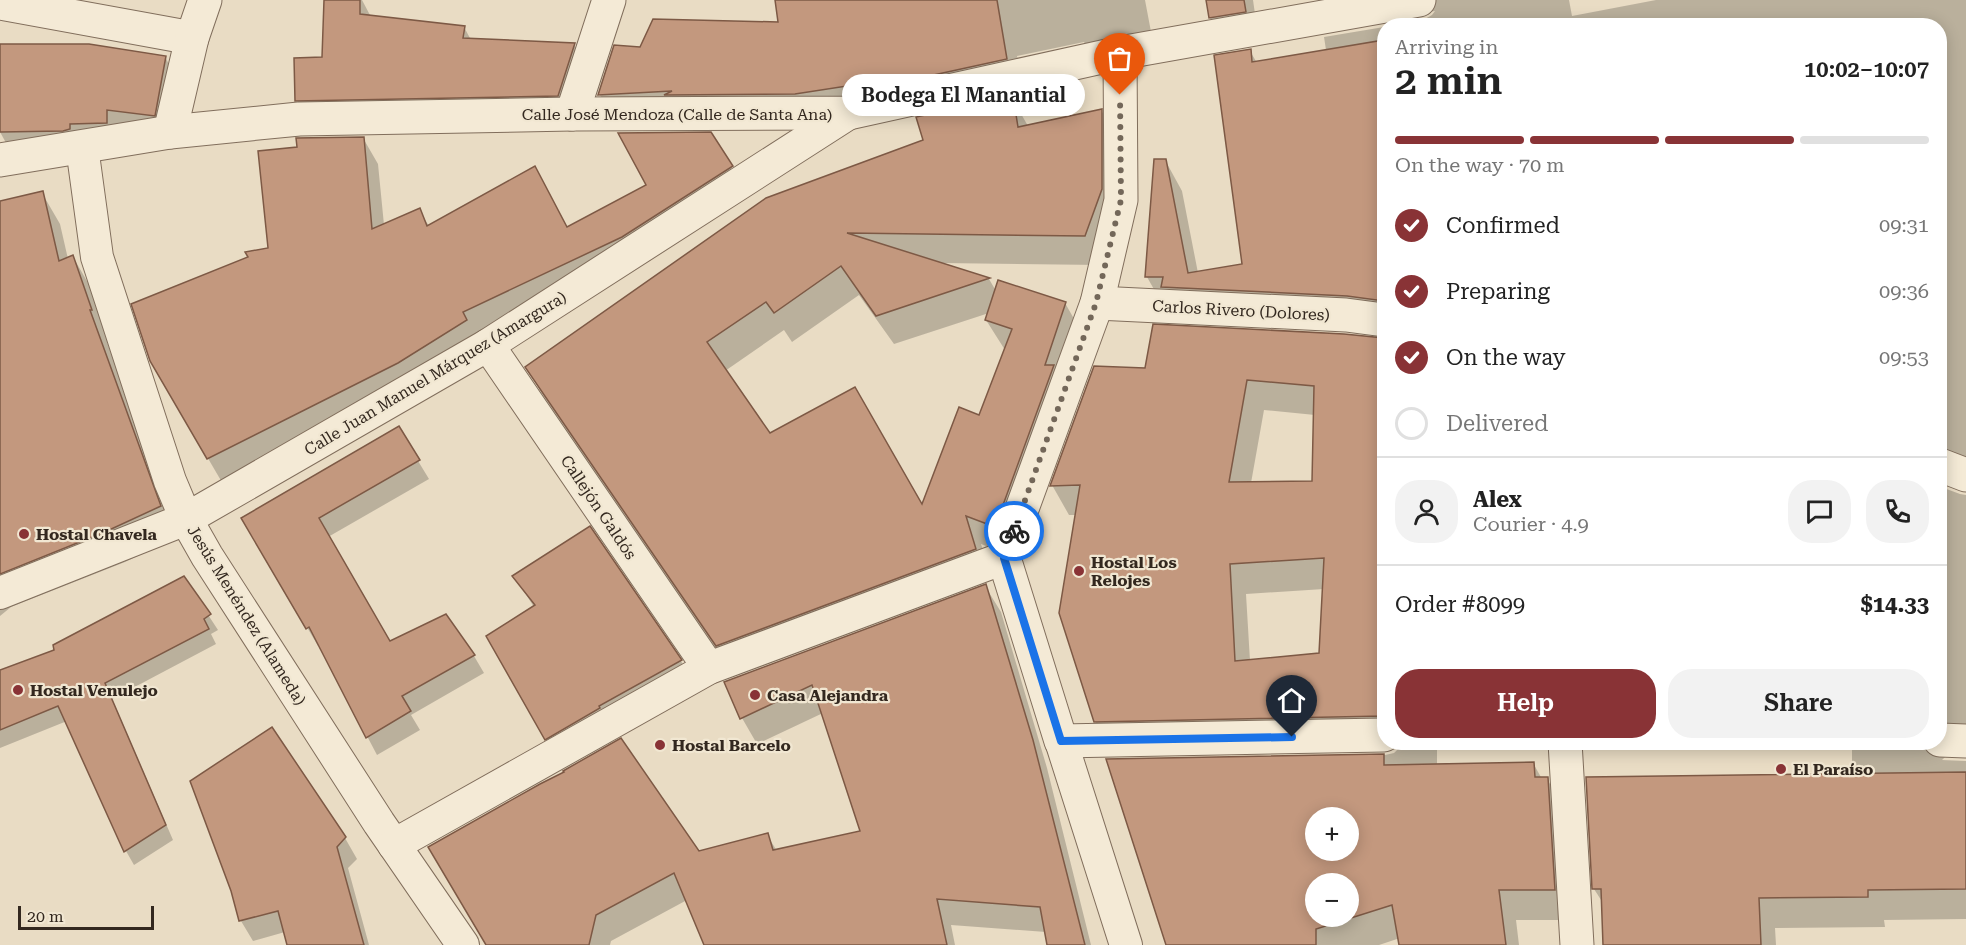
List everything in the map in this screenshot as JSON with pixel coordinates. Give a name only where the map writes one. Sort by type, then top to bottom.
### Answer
[{"type":"street","points":[[170,132],[192,38],[205,0]]},
{"type":"street","points":[[572,114],[609,0]]},
{"type":"street","name":"Calle José Mendoza (Calle de Santa Ana)","points":[[0,160],[170,132],[299,119],[572,114],[849,113],[1120,53],[1419,0]]},
{"type":"street","points":[[0,3],[192,38]]},
{"type":"street","points":[[1120,53],[1121,200],[1096,303],[1004,558],[1126,945]]},
{"type":"street","name":"Calle Juan Manuel Márquez (Amargura)","points":[[0,594],[186,519],[488,345],[849,113]]},
{"type":"street","name":"Jesús Menéndez (Alameda)","points":[[82,147],[97,257],[170,481],[186,519],[213,566],[394,845],[463,945]]},
{"type":"street","name":"Carlos Rivero (Dolores)","points":[[1096,303],[1346,315],[1377,319]]},
{"type":"street","name":"Callejón Galdós","points":[[488,345],[709,668]]},
{"type":"street","points":[[1947,468],[1966,475]]},
{"type":"street","points":[[394,845],[709,668],[1004,558]]},
{"type":"street","points":[[1061,741],[1377,735]]},
{"type":"street","points":[[1947,740],[1966,741]]},
{"type":"street","points":[[1565,750],[1577,945]]},
{"type":"building","points":[[324,0],[360,0],[360,14],[465,26],[463,38],[575,43],[558,96],[295,101],[294,58],[322,57]]},
{"type":"building","points":[[775,0],[997,0],[1007,59],[906,81],[905,77],[795,94],[664,95],[672,91],[598,95],[614,45],[640,47],[653,19],[778,22]]},
{"type":"building","points":[[1206,0],[1244,0],[1246,12],[1209,18]]},
{"type":"building","points":[[1377,41],[1377,300],[1347,296],[1161,287],[1163,277],[1145,277],[1154,159],[1166,159],[1188,273],[1242,264],[1214,55],[1251,49],[1252,62]]},
{"type":"building","points":[[0,44],[89,44],[166,56],[155,116],[107,110],[107,123],[70,124],[70,129],[63,131],[0,132]]},
{"type":"building","points":[[1013,96],[1018,127],[1102,109],[1102,189],[1085,236],[847,233],[990,278],[876,316],[841,266],[774,313],[766,302],[707,342],[770,433],[855,387],[922,504],[959,407],[979,415],[1012,329],[985,320],[998,280],[1066,302],[1045,365],[1054,365],[995,527],[966,516],[976,549],[716,646],[525,367],[766,198],[923,140],[916,117]]},
{"type":"building","points":[[711,132],[733,166],[622,237],[463,312],[467,320],[398,363],[207,459],[150,361],[131,304],[248,257],[245,252],[268,248],[258,151],[297,147],[296,138],[364,137],[372,229],[420,208],[427,226],[535,166],[567,227],[646,185],[618,133]]},
{"type":"building","points":[[43,191],[59,261],[73,255],[92,310],[90,310],[161,506],[107,531],[0,574],[0,201]]},
{"type":"building","points":[[1153,324],[1377,337],[1377,716],[1094,722],[1059,613],[1080,485],[1050,486],[1094,366],[1145,368]],"holes":[[[1247,380],[1314,386],[1312,481],[1229,482]],[[1324,558],[1319,653],[1235,661],[1230,564]]]},
{"type":"building","points":[[399,426],[420,460],[319,518],[390,641],[446,614],[475,655],[402,696],[411,711],[366,738],[309,627],[306,629],[241,518]]},
{"type":"building","points":[[590,526],[682,660],[599,706],[600,708],[545,740],[486,636],[535,605],[512,576]]},
{"type":"building","points":[[184,576],[211,614],[204,619],[209,629],[105,683],[166,825],[124,852],[58,706],[0,730],[0,670],[54,650],[53,645]]},
{"type":"building","points":[[986,584],[1033,740],[1085,945],[1047,945],[1040,907],[937,899],[947,945],[704,945],[674,873],[596,915],[589,945],[486,945],[428,847],[621,738],[699,851],[768,833],[773,850],[860,831],[812,685],[740,719],[724,682]]},
{"type":"building","points":[[272,727],[346,837],[337,847],[364,945],[287,945],[278,911],[239,921],[231,891],[190,781]]},
{"type":"building","points":[[1384,754],[1384,765],[1534,762],[1535,777],[1548,777],[1555,890],[1499,890],[1506,945],[1399,945],[1392,905],[1359,915],[1359,873],[1305,873],[1305,927],[1322,927],[1316,929],[1316,945],[1166,945],[1106,759]]},
{"type":"building","points":[[1966,772],[1966,889],[1868,890],[1868,897],[1759,898],[1761,945],[1603,945],[1601,889],[1592,889],[1586,777]]},
{"type":"way so far","points":[[1014,531],[1096,303],[1121,200],[1120,95]]},
{"type":"place","name":"Bodega El Manantial","points":[[1120,95]]},
{"type":"place","name":"Hostal Chavela","points":[[24,534]]},
{"type":"place","name":"Hostal Los Relojes","points":[[1079,571]]},
{"type":"place","name":"Hostal Venulejo","points":[[18,690]]},
{"type":"place","name":"Casa Alejandra","points":[[755,695]]},
{"type":"place","name":"Hostal Barcelo","points":[[660,745]]},
{"type":"place","name":"El Paraíso","points":[[1781,769]]},
{"type":"route","points":[[1014,531],[1004,558],[1061,741],[1292,737]]}]
